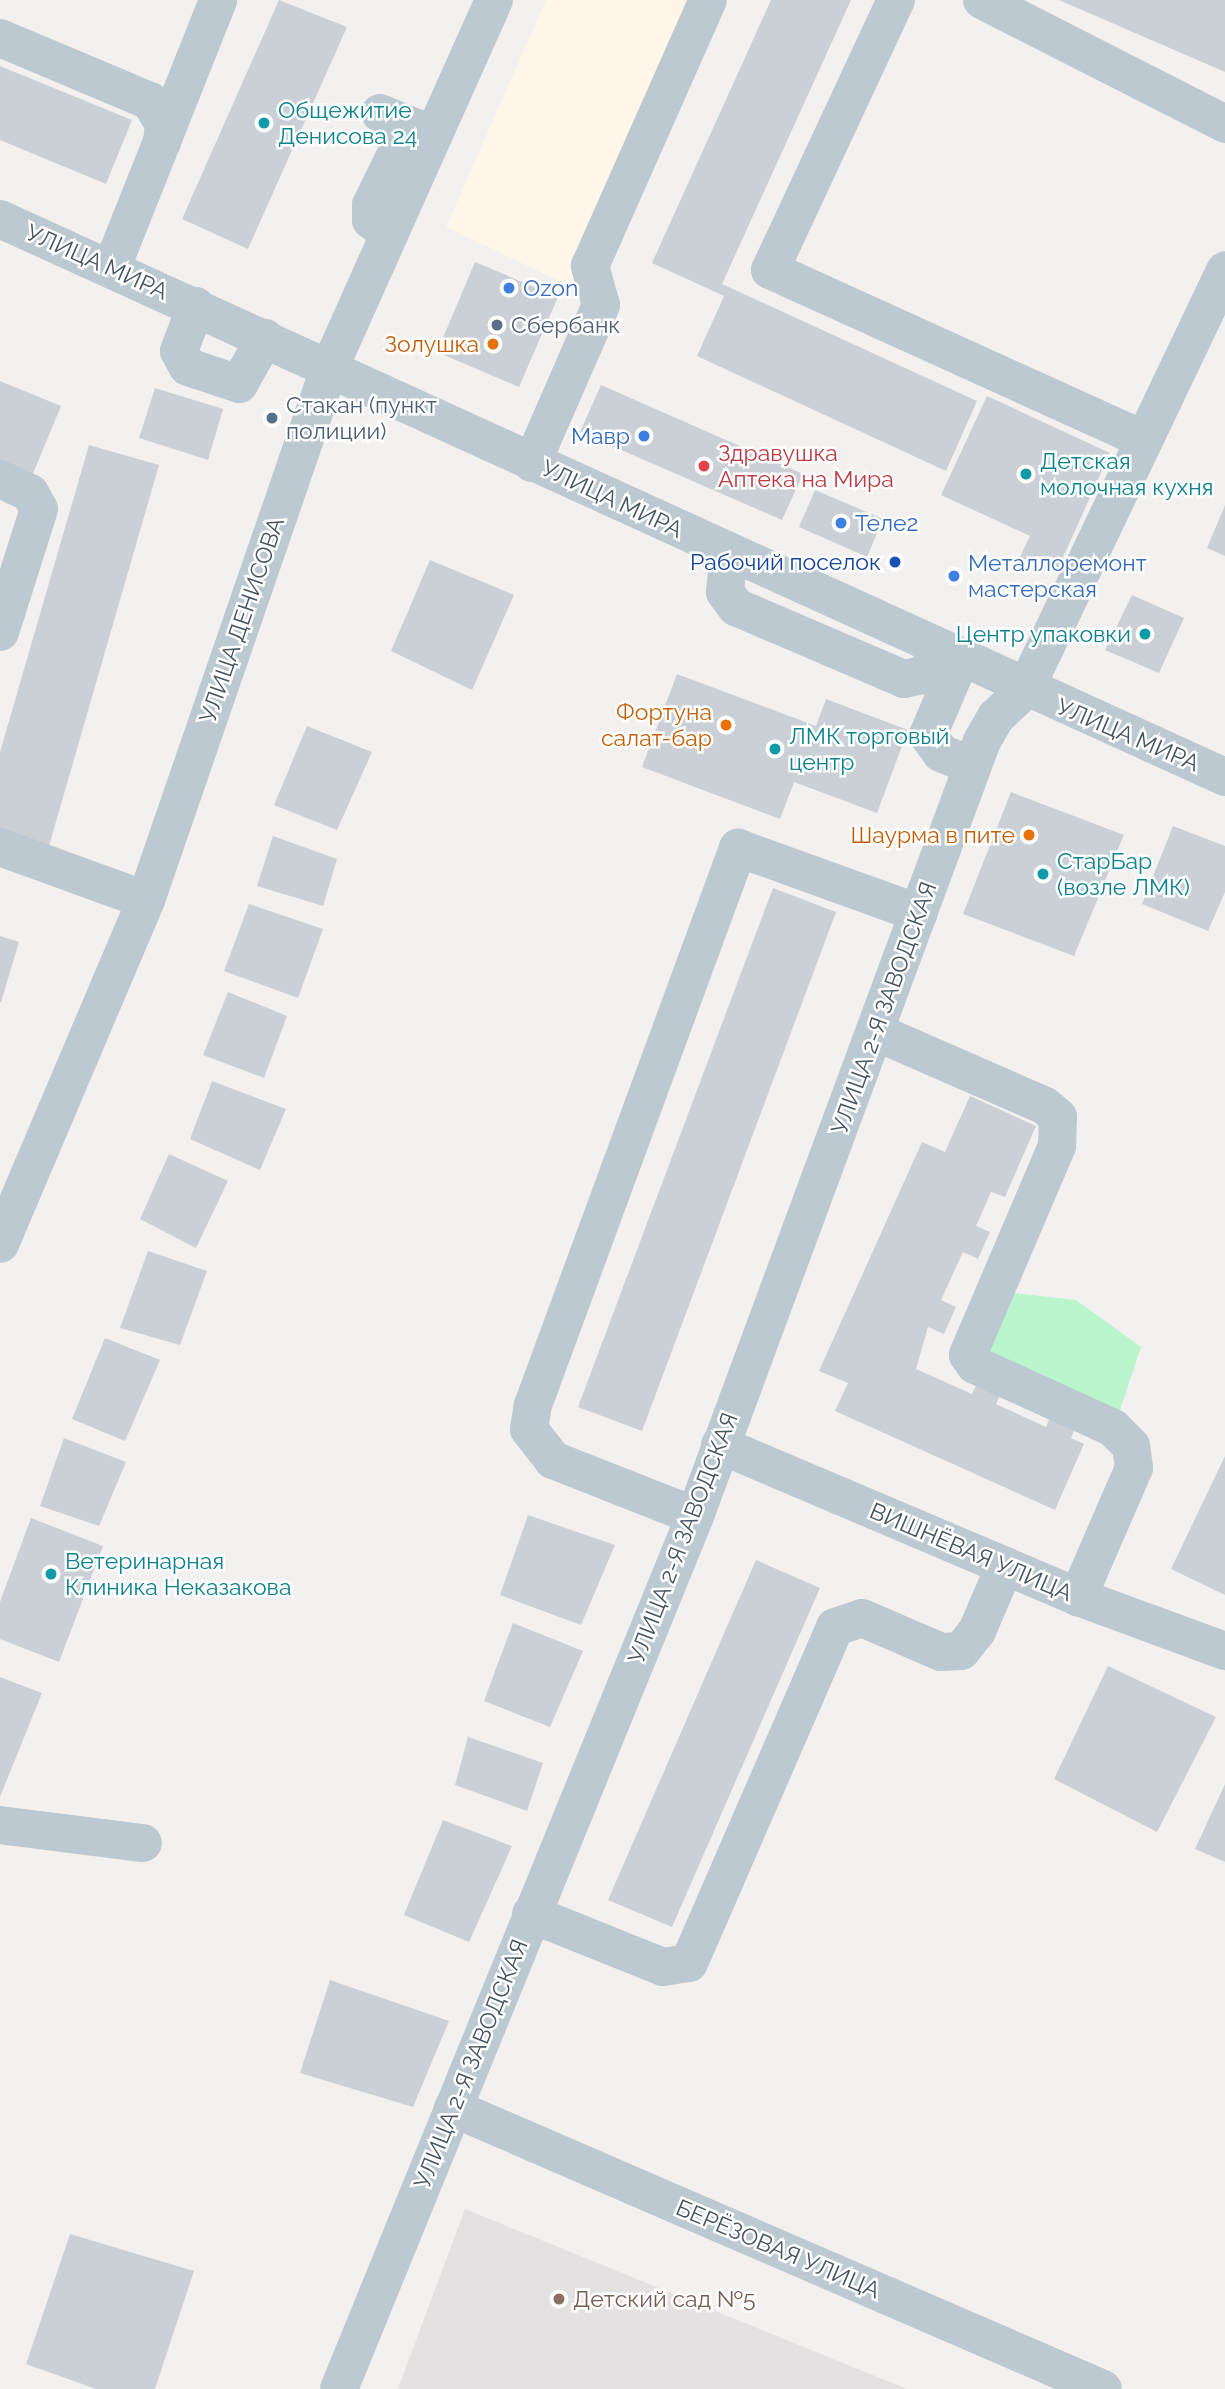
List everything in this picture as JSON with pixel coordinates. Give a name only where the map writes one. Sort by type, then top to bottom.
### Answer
[{"type":"street","points":[[112,267],[218,0]]},
{"type":"street","name":"УЛИЦА ДЕНИСОВА","points":[[0,1244],[146,900],[328,369],[494,0]]},
{"type":"street","points":[[532,463],[601,305],[590,266],[708,0]]},
{"type":"street","points":[[897,0],[770,270],[1144,440]]},
{"type":"street","points":[[982,0],[1225,124]]},
{"type":"street","points":[[0,37],[149,101],[164,124],[162,142]]},
{"type":"street","points":[[380,113],[433,135]]},
{"type":"street","name":"УЛИЦА МИРА","points":[[0,219],[112,267],[1025,690],[1224,773]]},
{"type":"street","points":[[1025,690],[1225,270]]},
{"type":"street","points":[[196,306],[179,351],[188,367],[239,384],[265,338]]},
{"type":"street","points":[[0,479],[30,493],[39,509],[0,632]]},
{"type":"street","points":[[951,656],[928,735],[941,753],[972,766]]},
{"type":"street","name":"УЛИЦА 2-Я ЗАВОДСКАЯ","points":[[339,2389],[695,1516],[876,1032],[972,766],[996,717],[1025,690]]},
{"type":"street","points":[[0,847],[146,900]]},
{"type":"street","points":[[695,1516],[552,1460],[529,1429],[533,1405],[738,848],[919,913]]},
{"type":"street","points":[[876,1032],[1045,1106],[1058,1117],[1057,1146],[968,1355],[975,1364],[1113,1429],[1131,1446],[1134,1468],[1078,1597]]},
{"type":"street","name":"ВИШНЁВАЯ УЛИЦА","points":[[720,1445],[1078,1597],[1225,1651]]},
{"type":"street","points":[[531,1914],[663,1967],[689,1963],[835,1626],[862,1618],[935,1650],[961,1651],[977,1632],[1005,1566]]},
{"type":"street","points":[[0,1825],[143,1843]]},
{"type":"street","name":"БЕРЁЗОВАЯ УЛИЦА","points":[[453,2108],[1103,2389]]},
{"type":"shaded area","points":[[546,0],[687,0],[570,286],[446,227]]},
{"type":"shaded area","name":"Детский сад №5","points":[[465,2209],[907,2389],[398,2389]]},
{"type":"green space","points":[[1005,1292],[1076,1300],[1141,1347],[1117,1419],[974,1355]]},
{"type":"building","name":"Общежитие Денисова 24","points":[[279,0],[347,27],[248,249],[182,219]]},
{"type":"building","points":[[771,0],[851,0],[722,284],[977,401],[946,471],[697,356],[724,296],[652,263]]},
{"type":"building","points":[[1059,0],[1225,0],[1225,72]]},
{"type":"building","points":[[0,66],[132,120],[106,184],[0,140]]},
{"type":"building","name":"Сбербанк","points":[[475,262],[558,297],[519,387],[437,352]]},
{"type":"building","points":[[0,381],[61,406],[32,476],[0,463]]},
{"type":"building","points":[[601,385],[803,474],[782,520],[580,432]]},
{"type":"building","points":[[155,388],[223,409],[208,460],[139,438]]},
{"type":"building","name":"Детская молочная кухня","points":[[987,396],[1110,453],[1056,573],[1020,557],[1030,536],[941,495]]},
{"type":"building","points":[[89,445],[159,465],[49,846],[0,832],[0,752]]},
{"type":"building","name":"Теле2","points":[[815,490],[883,519],[867,557],[799,527]]},
{"type":"building","points":[[1225,505],[1225,556],[1207,548]]},
{"type":"building","points":[[430,560],[514,595],[472,690],[391,651]]},
{"type":"building","name":"Центр упаковки","points":[[1132,595],[1184,618],[1159,673],[1105,650]]},
{"type":"building","name":"ЛМК торговый центр","points":[[677,674],[816,726],[826,699],[908,730],[877,813],[794,782],[780,819],[642,767]]},
{"type":"building","points":[[307,726],[372,752],[337,830],[274,805]]},
{"type":"building","name":"СтарБар (возле ЛМК)","points":[[1011,792],[1124,835],[1074,956],[963,914]]},
{"type":"building","points":[[1173,826],[1225,846],[1225,892],[1208,931],[1142,904]]},
{"type":"building","points":[[273,836],[337,859],[323,906],[257,886]]},
{"type":"building","points":[[773,888],[836,912],[642,1431],[578,1407]]},
{"type":"building","points":[[249,904],[323,929],[298,998],[224,971]]},
{"type":"building","points":[[0,936],[19,942],[1,1002],[0,1002]]},
{"type":"building","points":[[228,992],[287,1016],[264,1078],[203,1055]]},
{"type":"building","points":[[212,1081],[286,1109],[260,1170],[190,1139]]},
{"type":"building","points":[[970,1096],[1036,1126],[1005,1197],[991,1192],[976,1226],[990,1232],[978,1259],[963,1252],[941,1300],[956,1307],[944,1334],[928,1327],[916,1369],[972,1394],[982,1373],[1005,1384],[996,1404],[1046,1427],[1054,1408],[1079,1419],[1071,1438],[1084,1444],[1055,1510],[835,1411],[848,1383],[819,1371],[922,1142],[945,1152]]},
{"type":"building","points":[[169,1154],[228,1181],[196,1248],[140,1219]]},
{"type":"building","points":[[148,1251],[207,1271],[180,1345],[120,1328]]},
{"type":"building","points":[[105,1338],[160,1360],[125,1441],[72,1419]]},
{"type":"building","points":[[64,1438],[126,1462],[99,1526],[40,1506]]},
{"type":"building","points":[[1225,1456],[1225,1595],[1171,1569]]},
{"type":"building","points":[[528,1515],[615,1545],[581,1625],[500,1595]]},
{"type":"building","name":"Ветеринарная Клиника Неказакова","points":[[31,1518],[103,1546],[59,1662],[0,1639],[0,1602]]},
{"type":"building","points":[[756,1560],[820,1588],[672,1927],[608,1900]]},
{"type":"building","points":[[513,1623],[583,1651],[550,1727],[484,1701]]},
{"type":"building","points":[[1108,1666],[1216,1717],[1157,1832],[1054,1779]]},
{"type":"building","points":[[0,1677],[42,1693],[0,1797]]},
{"type":"building","points":[[468,1737],[543,1763],[527,1811],[455,1785]]},
{"type":"building","points":[[1225,1784],[1225,1862],[1195,1849]]},
{"type":"building","points":[[443,1820],[512,1846],[469,1942],[404,1915]]},
{"type":"building","points":[[330,1980],[449,2021],[413,2107],[300,2073]]},
{"type":"building","points":[[70,2234],[194,2271],[155,2389],[96,2389],[26,2364]]},
{"type":"place","name":"Общежитие Денисова 24","points":[[264,123]]},
{"type":"place","name":"Ozon","points":[[509,288]]},
{"type":"place","name":"Сбербанк","points":[[497,325]]},
{"type":"place","name":"Золушка","points":[[493,344]]},
{"type":"place","name":"Стакан (пункт полиции)","points":[[272,418]]},
{"type":"place","name":"Мавр","points":[[644,436]]},
{"type":"place","name":"Здравушка Аптека на Мира","points":[[704,466]]},
{"type":"place","name":"Детская молочная кухня","points":[[1026,474]]},
{"type":"place","name":"Теле2","points":[[841,523]]},
{"type":"place","name":"Рабочий поселок","points":[[895,562]]},
{"type":"place","name":"Металлоремонт мастерская","points":[[954,576]]},
{"type":"place","name":"Центр упаковки","points":[[1145,634]]},
{"type":"place","name":"Фортуна салат-бар","points":[[726,725]]},
{"type":"place","name":"ЛМК торговый центр","points":[[775,749]]},
{"type":"place","name":"Шаурма в пите","points":[[1029,835]]},
{"type":"place","name":"СтарБар (возле ЛМК)","points":[[1043,874]]},
{"type":"place","name":"Ветеринарная Клиника Неказакова","points":[[51,1574]]},
{"type":"place","name":"Детский сад №5","points":[[559,2299]]}]
